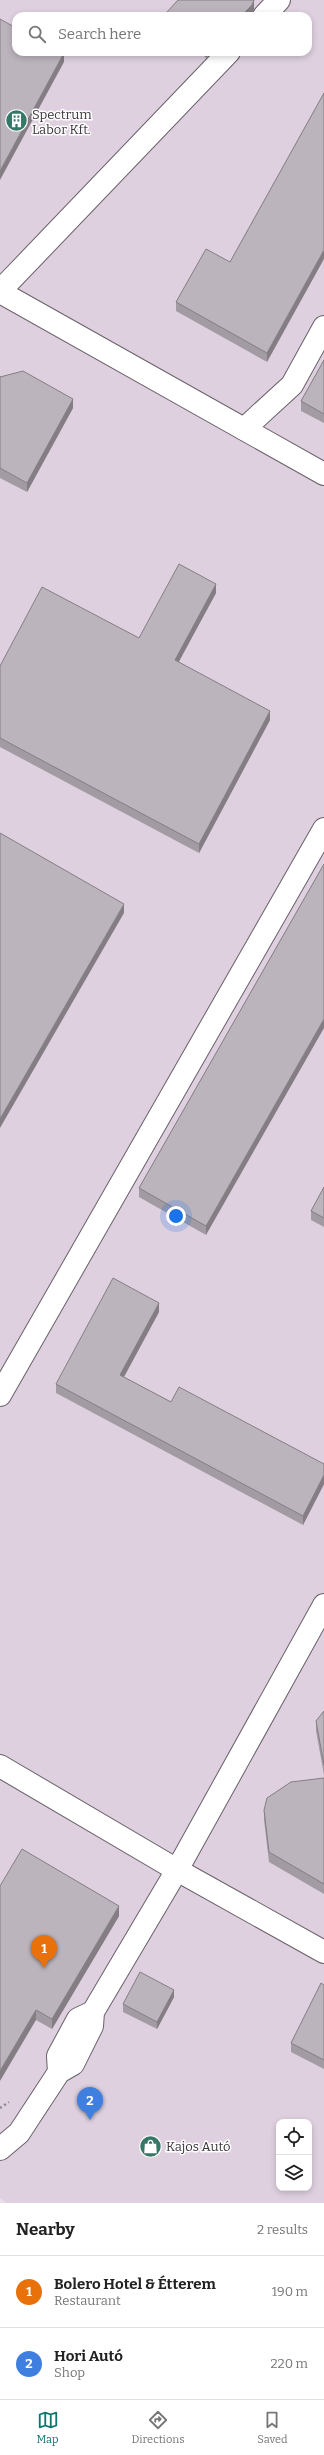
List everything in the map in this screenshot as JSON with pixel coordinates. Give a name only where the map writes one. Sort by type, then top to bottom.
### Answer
[{"type":"lane","points":[[268,12],[279,0]]},
{"type":"lane","points":[[225,56],[0,291],[324,474]]},
{"type":"lane","points":[[244,429],[292,385],[324,327]]},
{"type":"lane","points":[[0,1395],[324,829]]},
{"type":"lane","points":[[0,2149],[19,2132],[59,2072],[73,2064],[92,2026],[92,2012],[177,1870],[324,1605]]},
{"type":"lane","points":[[0,1766],[177,1870],[324,1952]]},
{"type":"shaded area","points":[[0,0],[324,0],[324,2203],[7,2203],[0,2198]]},
{"type":"building","points":[[178,0],[254,0],[252,5],[245,12],[167,12]]},
{"type":"building","name":"Spectrum Labor Kft.","points":[[0,19],[12,26],[12,56],[62,56],[0,171]]},
{"type":"building","points":[[324,93],[324,250],[267,353],[176,302],[206,249],[230,262]]},
{"type":"building","points":[[324,360],[324,414],[301,401]]},
{"type":"building","points":[[23,371],[73,399],[27,483],[0,468],[0,377]]},
{"type":"building","points":[[179,564],[216,584],[175,660],[270,711],[199,844],[0,738],[0,666],[42,587],[139,638]]},
{"type":"building","points":[[0,833],[124,904],[0,1119]]},
{"type":"building","points":[[324,864],[324,1019],[206,1226],[139,1188]]},
{"type":"building","points":[[324,1187],[324,1218],[311,1211]]},
{"type":"building","points":[[113,1278],[159,1303],[120,1375],[171,1402],[179,1387],[324,1464],[324,1475],[303,1516],[56,1384]]},
{"type":"building","points":[[324,1711],[324,1765],[316,1721]]},
{"type":"building","points":[[324,1778],[324,1884],[269,1852],[264,1810],[267,1798],[291,1782]]},
{"type":"building","points":[[22,1849],[119,1906],[52,2019],[36,2010],[0,2071],[0,1886]]},
{"type":"building","points":[[140,1972],[174,1990],[157,2022],[123,2004]]},
{"type":"building","points":[[321,1983],[324,1985],[324,2060],[291,2043]]},
{"type":"place","name":"Spectrum Labor Kft.","points":[[16,121]]},
{"type":"place","name":"Bolero Hotel & Étterem","points":[[44,1968]]},
{"type":"place","name":"Hori Autó","points":[[90,2120]]},
{"type":"place","name":"Kajos Autó","points":[[151,2146]]}]
